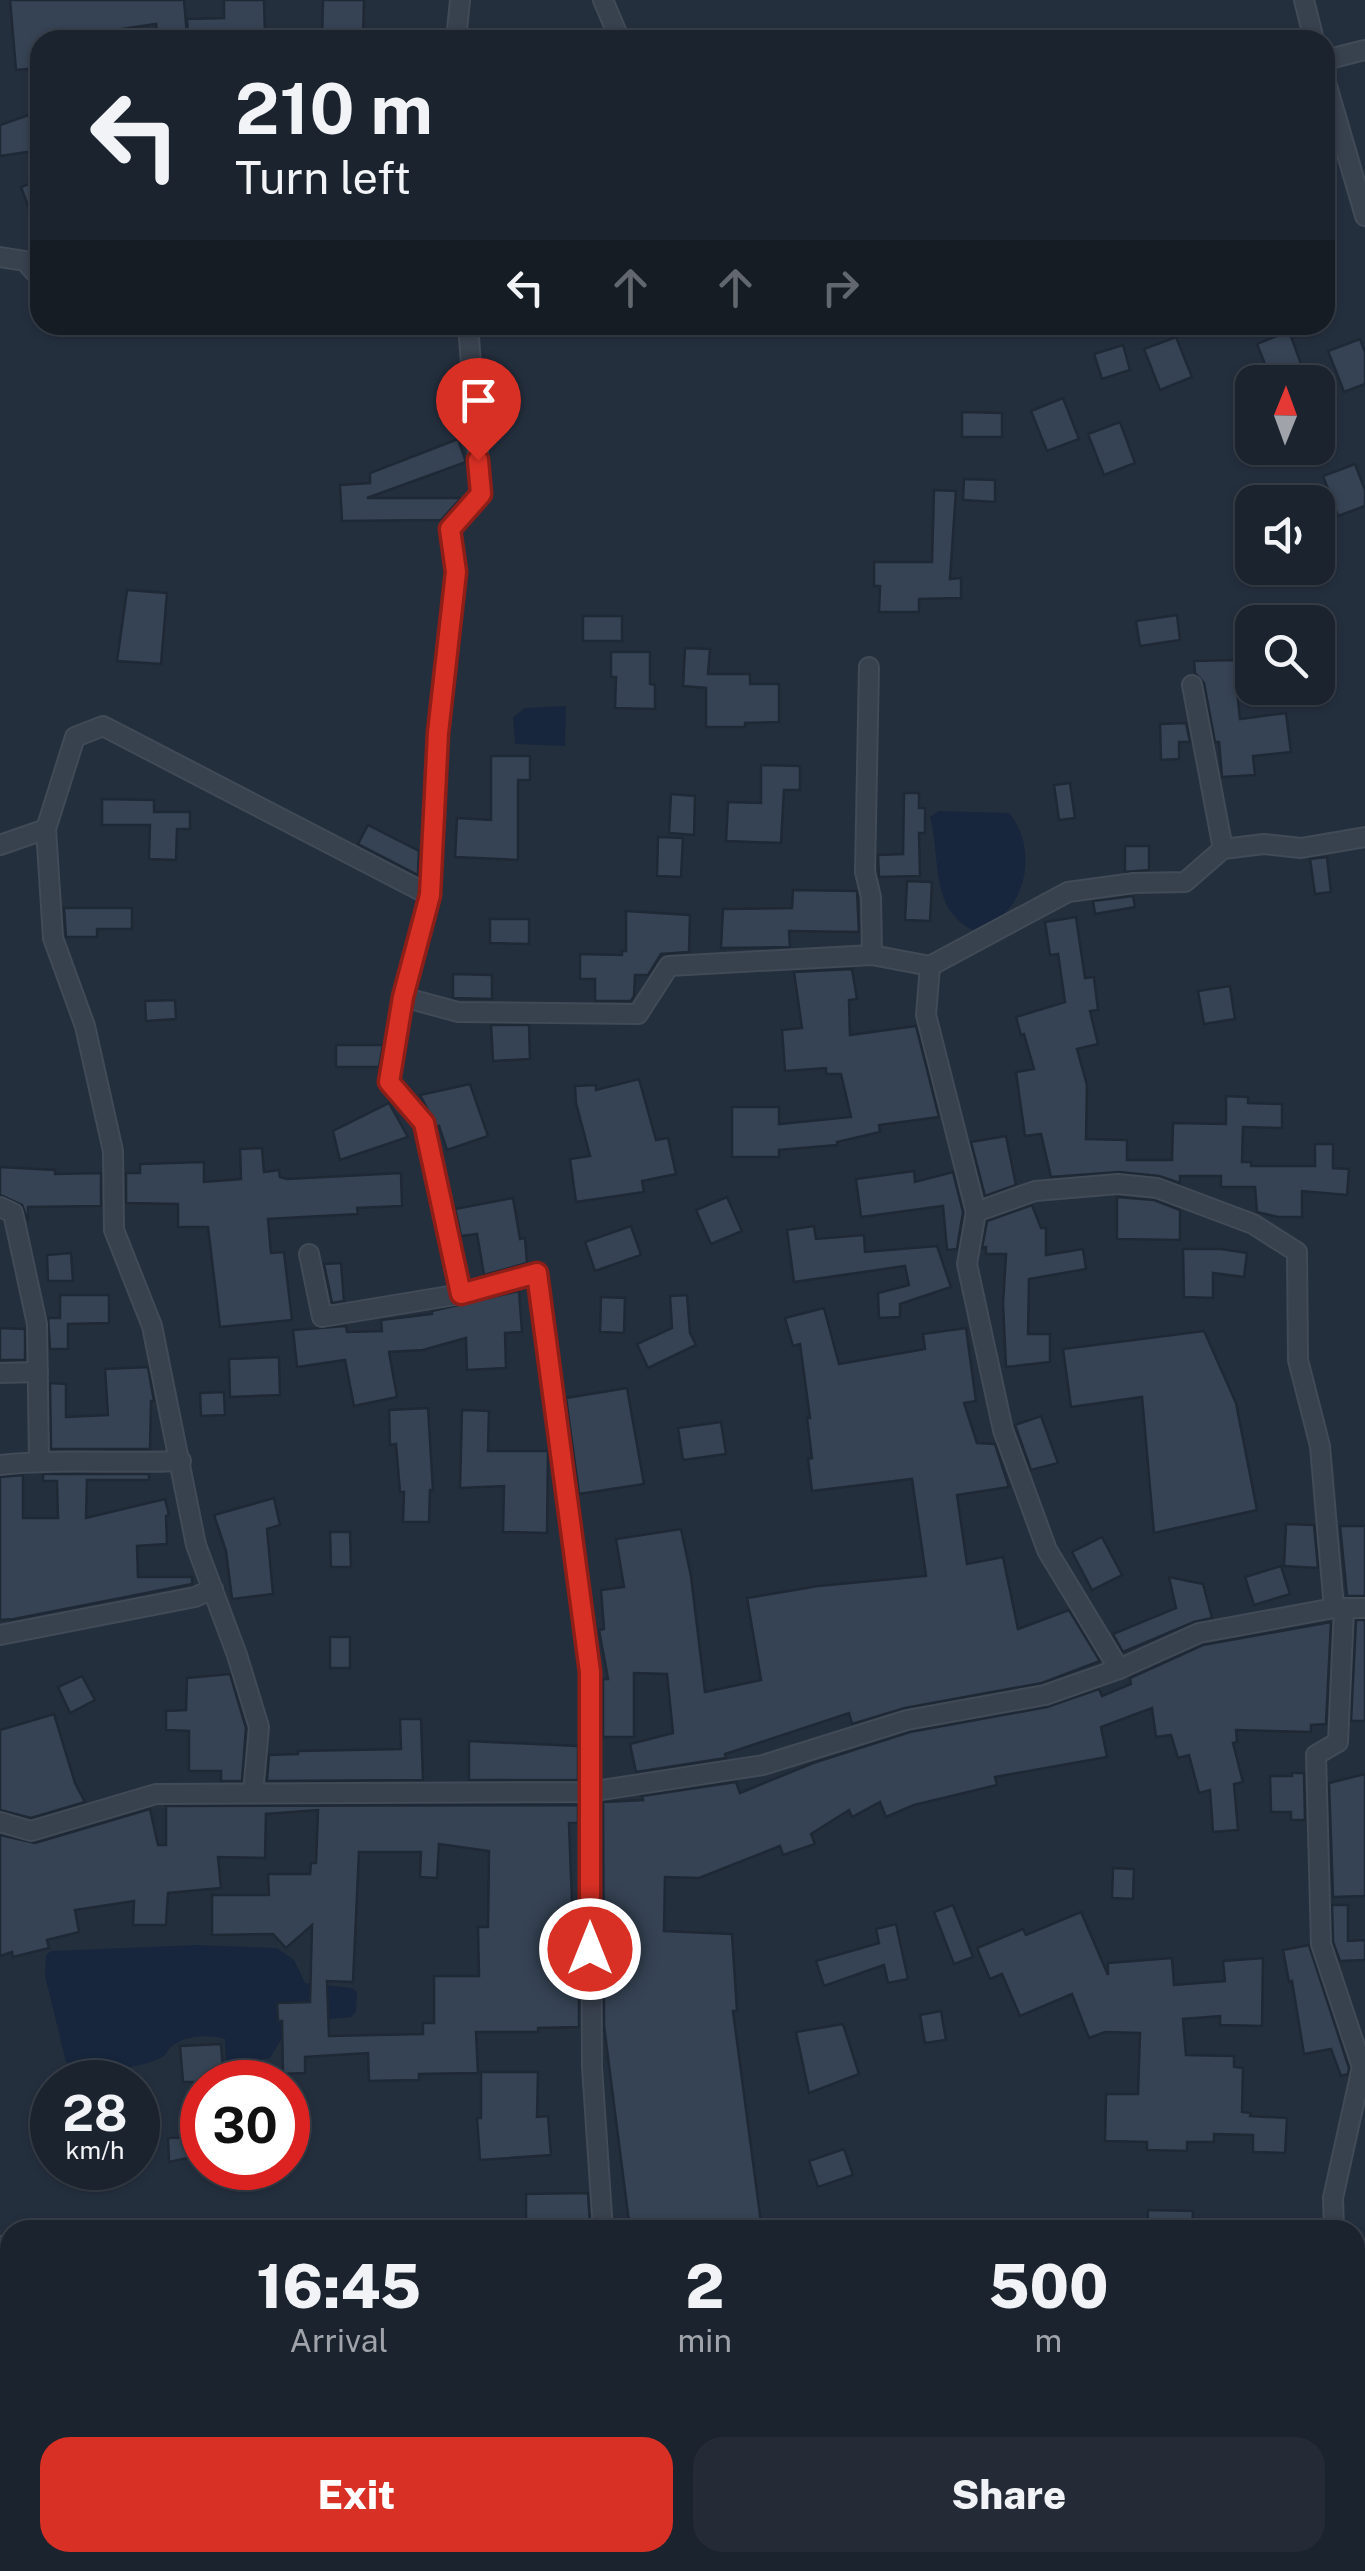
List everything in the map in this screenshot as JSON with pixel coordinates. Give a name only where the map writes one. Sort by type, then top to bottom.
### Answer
[{"type":"street","points":[[457,30],[460,0]]},
{"type":"street","points":[[603,0],[616,30]]},
{"type":"street","points":[[1304,0],[1312,30]]},
{"type":"street","points":[[1335,58],[1365,50]]},
{"type":"street","points":[[1335,113],[1365,216]]},
{"type":"street","points":[[0,256],[25,261],[30,267]]},
{"type":"street","points":[[461,1294],[424,1123],[389,1082],[403,997],[430,895],[438,733],[456,572],[450,529],[481,494],[469,335]]},
{"type":"street","points":[[869,666],[864,872],[872,896],[872,955]]},
{"type":"street","points":[[1192,685],[1223,849]]},
{"type":"street","points":[[253,1793],[259,1727],[196,1545],[152,1326],[114,1230],[113,1152],[85,1026],[53,938],[46,829],[75,737],[103,726],[430,895]]},
{"type":"street","points":[[0,845],[46,829]]},
{"type":"street","points":[[403,997],[458,1012],[638,1014],[668,966],[872,955],[930,966],[1068,892],[1134,883],[1186,882],[1223,849],[1264,844],[1302,848],[1365,837]]},
{"type":"street","points":[[930,966],[926,1015],[976,1212],[967,1264],[1004,1430],[1047,1550],[1119,1669]]},
{"type":"street","points":[[976,1212],[1035,1191],[1118,1184],[1157,1188],[1253,1224],[1297,1252],[1298,1360],[1320,1446],[1339,1608],[1338,1742],[1316,1755],[1322,1944],[1362,2067],[1333,2198],[1334,2220]]},
{"type":"street","points":[[0,1207],[13,1213],[37,1324],[39,1460]]},
{"type":"street","points":[[309,1254],[322,1317],[461,1294],[537,1273],[590,1672],[592,2067],[602,2220]]},
{"type":"street","points":[[0,1373],[38,1372]]},
{"type":"street","points":[[0,1465],[39,1460],[182,1462]]},
{"type":"street","points":[[0,1636],[195,1597],[213,1589]]},
{"type":"street","points":[[0,1822],[31,1830],[156,1794],[589,1792],[763,1765],[907,1720],[1044,1694],[1119,1669],[1199,1633],[1339,1608],[1365,1608]]},
{"type":"water","points":[[566,706],[565,746],[515,744],[513,717],[525,708]]},
{"type":"water","points":[[939,811],[1009,813],[1017,825],[1025,854],[1022,884],[1007,911],[994,922],[973,930],[949,909],[939,881],[930,817]]},
{"type":"water","points":[[196,1945],[277,1948],[294,1960],[305,1983],[352,1988],[357,1992],[356,2012],[351,2017],[309,2021],[285,2033],[270,2058],[259,2060],[226,2060],[225,2039],[204,2036],[183,2040],[155,2060],[66,2060],[45,1976],[46,1955],[51,1951]]},
{"type":"building","points":[[10,0],[184,0],[187,30],[157,30],[156,24],[115,30],[30,30],[30,69],[16,70]]},
{"type":"building","points":[[224,0],[264,0],[265,30],[188,30],[187,19],[224,18]]},
{"type":"building","points":[[323,0],[364,0],[363,30],[322,30]]},
{"type":"building","points":[[30,114],[30,152],[0,156],[0,125]]},
{"type":"building","points":[[30,184],[30,211],[21,187]]},
{"type":"building","points":[[1290,335],[1301,365],[1265,365],[1257,344]]},
{"type":"building","points":[[1176,337],[1192,377],[1160,390],[1144,349]]},
{"type":"building","points":[[1360,339],[1365,352],[1365,384],[1344,392],[1328,351]]},
{"type":"building","points":[[1123,345],[1130,370],[1102,379],[1094,354]]},
{"type":"building","points":[[1063,398],[1079,439],[1047,451],[1031,411]]},
{"type":"building","points":[[962,412],[1002,413],[1002,437],[962,437]]},
{"type":"building","points":[[1120,422],[1135,463],[1104,475],[1088,434]]},
{"type":"building","points":[[458,439],[466,462],[367,498],[461,498],[441,520],[342,521],[340,485],[370,483],[370,473]]},
{"type":"building","points":[[1355,464],[1365,490],[1365,506],[1338,516],[1335,485],[1326,485],[1323,476]]},
{"type":"building","points":[[964,479],[995,480],[995,502],[963,500]]},
{"type":"building","points":[[934,490],[956,491],[950,579],[961,578],[961,598],[919,599],[919,612],[879,612],[880,586],[874,586],[874,562],[932,562]]},
{"type":"building","points":[[127,590],[167,593],[161,664],[117,661]]},
{"type":"building","points":[[1177,615],[1180,640],[1140,646],[1136,621]]},
{"type":"building","points":[[583,616],[622,616],[622,641],[583,641]]},
{"type":"building","points":[[685,648],[710,649],[708,674],[750,674],[750,684],[779,684],[779,722],[706,727],[706,688],[683,686]]},
{"type":"building","points":[[611,652],[650,652],[655,709],[615,708],[616,677],[611,677]]},
{"type":"building","points":[[1234,660],[1235,705],[1239,705],[1240,719],[1286,713],[1291,752],[1253,756],[1255,775],[1222,777],[1219,742],[1215,742],[1204,683],[1195,673],[1194,661]]},
{"type":"building","points":[[1186,723],[1190,742],[1179,742],[1179,759],[1161,760],[1160,724]]},
{"type":"building","points":[[491,756],[530,756],[530,780],[518,780],[518,860],[455,857],[457,818],[491,820]]},
{"type":"building","points":[[761,765],[800,766],[800,790],[784,790],[781,843],[726,841],[728,802],[761,803]]},
{"type":"building","points":[[1070,783],[1075,818],[1059,820],[1054,785]]},
{"type":"building","points":[[904,793],[919,793],[919,808],[925,808],[925,833],[919,833],[920,876],[879,877],[878,855],[903,854]]},
{"type":"building","points":[[671,794],[695,796],[694,835],[669,833]]},
{"type":"building","points":[[102,799],[154,800],[154,812],[190,812],[190,829],[177,829],[176,860],[149,859],[150,825],[102,825]]},
{"type":"building","points":[[368,825],[419,851],[418,875],[358,844]]},
{"type":"building","points":[[658,837],[683,838],[681,877],[657,876]]},
{"type":"building","points":[[1125,846],[1149,846],[1149,870],[1125,872]]},
{"type":"building","points":[[1327,857],[1331,892],[1315,894],[1310,859]]},
{"type":"building","points":[[907,881],[932,882],[930,921],[905,920]]},
{"type":"building","points":[[793,890],[857,891],[859,932],[789,931],[790,947],[721,948],[723,909],[792,908]]},
{"type":"building","points":[[1133,896],[1135,907],[1095,914],[1093,901]]},
{"type":"building","points":[[64,908],[132,908],[132,929],[97,929],[97,937],[66,937]]},
{"type":"building","points":[[626,911],[690,915],[689,952],[661,954],[648,975],[635,975],[631,1001],[595,1001],[595,979],[580,979],[580,954],[622,955],[626,951]]},
{"type":"building","points":[[1076,917],[1085,978],[1094,977],[1098,1010],[1090,1011],[1098,1044],[1077,1049],[1087,1085],[1086,1139],[1127,1140],[1127,1160],[1172,1160],[1173,1123],[1226,1124],[1226,1096],[1248,1097],[1248,1103],[1282,1104],[1282,1128],[1243,1127],[1242,1162],[1251,1162],[1251,1166],[1315,1166],[1315,1144],[1333,1144],[1333,1168],[1349,1169],[1347,1195],[1302,1191],[1302,1217],[1278,1217],[1257,1212],[1255,1187],[1221,1187],[1221,1176],[1180,1176],[1180,1183],[1159,1176],[1119,1172],[1051,1177],[1041,1134],[1025,1136],[1016,1072],[1034,1069],[1016,1017],[1065,1002],[1058,954],[1050,955],[1045,922]]},
{"type":"building","points":[[490,919],[529,919],[529,944],[490,943]]},
{"type":"building","points":[[852,969],[857,999],[849,1000],[850,1035],[916,1026],[939,1117],[879,1125],[880,1132],[837,1145],[779,1150],[779,1157],[732,1157],[732,1107],[779,1107],[779,1124],[851,1117],[841,1074],[826,1074],[826,1068],[785,1071],[782,1030],[802,1028],[794,972]]},
{"type":"building","points":[[453,974],[492,975],[492,999],[453,998]]},
{"type":"building","points":[[1230,986],[1235,1019],[1204,1024],[1198,991]]},
{"type":"building","points":[[175,1000],[176,1019],[146,1021],[145,1001]]},
{"type":"building","points":[[491,1025],[529,1025],[530,1059],[493,1061]]},
{"type":"building","points":[[336,1045],[383,1045],[379,1067],[336,1067]]},
{"type":"building","points":[[639,1079],[656,1140],[668,1138],[676,1174],[642,1181],[644,1192],[576,1202],[570,1159],[590,1156],[575,1086],[596,1085],[596,1090]]},
{"type":"building","points":[[470,1084],[488,1136],[447,1150],[439,1126],[420,1095]]},
{"type":"building","points":[[389,1103],[408,1137],[340,1160],[333,1131]]},
{"type":"building","points":[[1006,1136],[1016,1185],[985,1196],[971,1142]]},
{"type":"building","points":[[262,1148],[264,1172],[279,1170],[280,1177],[287,1179],[401,1173],[402,1206],[357,1208],[358,1214],[268,1219],[271,1253],[284,1252],[292,1320],[220,1327],[208,1227],[178,1227],[178,1204],[126,1203],[126,1173],[140,1173],[140,1164],[204,1162],[204,1182],[241,1179],[240,1149]]},
{"type":"building","points":[[0,1167],[55,1170],[55,1174],[101,1173],[101,1206],[28,1207],[28,1221],[22,1205],[0,1195]]},
{"type":"building","points":[[914,1171],[915,1182],[953,1172],[963,1212],[957,1249],[947,1250],[943,1206],[861,1217],[856,1179]]},
{"type":"building","points":[[727,1197],[742,1231],[711,1244],[696,1210]]},
{"type":"building","points":[[1117,1197],[1154,1200],[1180,1210],[1180,1240],[1117,1239]]},
{"type":"building","points":[[513,1198],[520,1239],[525,1238],[527,1263],[484,1275],[477,1234],[461,1236],[455,1209]]},
{"type":"building","points":[[1032,1205],[1041,1228],[1046,1228],[1046,1255],[1083,1249],[1086,1269],[1029,1279],[1028,1334],[1050,1334],[1050,1362],[1006,1367],[1006,1254],[986,1254],[986,1247],[982,1248],[987,1221]]},
{"type":"building","points":[[631,1226],[641,1255],[595,1271],[585,1242]]},
{"type":"building","points":[[814,1226],[816,1239],[864,1235],[865,1252],[937,1246],[951,1287],[900,1304],[900,1317],[879,1318],[878,1293],[909,1285],[905,1266],[794,1282],[787,1230]]},
{"type":"building","points":[[1183,1249],[1247,1253],[1244,1277],[1213,1273],[1213,1298],[1184,1297]]},
{"type":"building","points":[[71,1253],[73,1281],[48,1281],[47,1255]]},
{"type":"building","points":[[341,1263],[344,1301],[332,1303],[324,1264]]},
{"type":"building","points":[[519,1291],[522,1332],[505,1333],[506,1368],[467,1370],[466,1338],[423,1350],[389,1352],[397,1397],[354,1406],[345,1360],[297,1367],[293,1330],[346,1326],[347,1332],[382,1331],[381,1320],[432,1314]]},
{"type":"building","points":[[60,1295],[109,1295],[109,1323],[68,1324],[68,1349],[50,1349],[48,1318],[60,1318]]},
{"type":"building","points":[[687,1295],[690,1333],[696,1345],[648,1368],[637,1344],[672,1328],[670,1296]]},
{"type":"building","points":[[601,1297],[625,1298],[624,1333],[600,1332]]},
{"type":"building","points":[[824,1308],[839,1364],[925,1349],[923,1334],[966,1328],[976,1401],[964,1403],[977,1443],[995,1444],[1009,1487],[957,1495],[967,1564],[1003,1557],[1018,1629],[1069,1610],[1100,1661],[1042,1683],[905,1708],[852,1724],[849,1713],[725,1754],[726,1758],[636,1772],[630,1744],[673,1733],[667,1674],[634,1673],[634,1737],[603,1737],[603,1679],[608,1679],[599,1630],[604,1629],[601,1590],[624,1587],[616,1539],[681,1529],[691,1576],[705,1692],[761,1680],[747,1598],[818,1586],[926,1576],[912,1479],[812,1491],[808,1459],[812,1458],[810,1418],[800,1344],[793,1346],[785,1318]]},
{"type":"building","points":[[0,1328],[25,1329],[25,1360],[0,1360]]},
{"type":"building","points":[[1204,1331],[1236,1403],[1257,1510],[1154,1533],[1142,1397],[1071,1407],[1063,1349]]},
{"type":"building","points":[[279,1357],[280,1395],[230,1397],[229,1359]]},
{"type":"building","points":[[148,1367],[154,1401],[150,1449],[51,1449],[50,1383],[66,1384],[66,1417],[108,1415],[105,1369]]},
{"type":"building","points":[[627,1388],[644,1484],[579,1494],[566,1398]]},
{"type":"building","points":[[224,1392],[225,1415],[201,1416],[200,1393]]},
{"type":"building","points":[[428,1408],[433,1490],[429,1522],[403,1522],[404,1492],[400,1492],[396,1444],[390,1445],[389,1410]]},
{"type":"building","points":[[462,1410],[489,1411],[488,1451],[548,1451],[547,1533],[503,1532],[504,1486],[460,1488]]},
{"type":"building","points":[[1041,1416],[1058,1463],[1031,1470],[1015,1425]]},
{"type":"building","points":[[721,1422],[726,1454],[683,1460],[678,1428]]},
{"type":"building","points":[[43,1474],[149,1474],[149,1480],[87,1480],[86,1518],[165,1499],[169,1515],[167,1544],[137,1546],[138,1577],[192,1577],[192,1584],[0,1620],[0,1477],[23,1475],[23,1518],[58,1518],[57,1481],[43,1481]]},
{"type":"building","points":[[274,1498],[280,1525],[267,1529],[273,1594],[232,1599],[226,1551],[214,1515]]},
{"type":"building","points":[[1286,1524],[1314,1525],[1318,1568],[1284,1566]]},
{"type":"building","points":[[1340,1526],[1365,1526],[1365,1596],[1347,1596]]},
{"type":"building","points":[[330,1532],[350,1532],[351,1567],[331,1567]]},
{"type":"building","points":[[1102,1537],[1122,1575],[1092,1590],[1072,1552]]},
{"type":"building","points":[[1281,1566],[1290,1594],[1254,1605],[1245,1577]]},
{"type":"building","points":[[1169,1577],[1203,1584],[1212,1618],[1123,1652],[1113,1634],[1176,1608]]},
{"type":"building","points":[[1356,1620],[1365,1620],[1365,1721],[1351,1721]]},
{"type":"building","points":[[1331,1622],[1326,1724],[1311,1725],[1311,1732],[1236,1730],[1237,1742],[1233,1743],[1243,1782],[1234,1784],[1238,1830],[1213,1832],[1210,1790],[1199,1793],[1189,1755],[1178,1758],[1171,1735],[1156,1737],[1152,1708],[1101,1727],[1107,1757],[995,1777],[997,1785],[914,1805],[886,1817],[880,1802],[852,1817],[849,1810],[811,1834],[815,1844],[783,1855],[780,1846],[699,1878],[665,1877],[664,1931],[732,1934],[737,2011],[733,2011],[761,2220],[629,2220],[604,2026],[603,1802],[643,1800],[642,1796],[736,1782],[740,1793],[813,1763],[910,1732],[1047,1707],[1099,1689],[1102,1696],[1131,1684],[1130,1678],[1203,1645]]},
{"type":"building","points":[[330,1637],[350,1637],[350,1668],[330,1668]]},
{"type":"building","points":[[230,1674],[246,1728],[242,1781],[221,1781],[221,1771],[189,1771],[189,1731],[166,1730],[166,1711],[186,1710],[187,1678]]},
{"type":"building","points":[[82,1676],[95,1700],[70,1713],[58,1687]]},
{"type":"building","points":[[54,1714],[75,1783],[85,1802],[31,1818],[0,1810],[0,1730]]},
{"type":"building","points":[[400,1719],[421,1719],[423,1780],[267,1781],[269,1755],[401,1749]]},
{"type":"building","points":[[469,1741],[578,1746],[578,1780],[469,1780]]},
{"type":"building","points":[[1304,1773],[1305,1820],[1291,1820],[1291,1812],[1271,1812],[1270,1776]]},
{"type":"building","points":[[1365,1774],[1365,1896],[1333,1897],[1329,1783]]},
{"type":"building","points":[[578,1805],[578,1823],[569,1823],[574,1955],[579,1955],[579,2027],[538,2028],[538,2032],[476,2032],[478,2073],[419,2074],[419,2080],[369,2081],[368,2053],[283,2060],[282,2021],[278,2021],[277,2003],[310,2002],[312,1925],[286,1948],[273,1934],[212,1935],[212,1895],[269,1895],[268,1874],[310,1874],[311,1863],[316,1863],[318,1810],[266,1814],[265,1858],[218,1857],[221,1888],[168,1893],[166,1925],[133,1925],[134,1901],[75,1910],[79,1932],[47,1940],[49,1948],[13,1957],[12,1952],[0,1956],[0,1835],[35,1843],[150,1809],[158,1845],[166,1845],[166,1806]],"holes":[[[439,1844],[489,1851],[488,1927],[478,1927],[479,1976],[434,1976],[434,2023],[423,2023],[423,2034],[329,2036],[327,1981],[353,1982],[359,1852],[421,1852],[420,1877],[437,1878]]]},
{"type":"building","points":[[1113,1868],[1134,1869],[1133,1899],[1112,1898]]},
{"type":"building","points":[[953,1905],[973,1957],[954,1964],[934,1912]]},
{"type":"building","points":[[1332,1905],[1348,1905],[1348,1941],[1365,1940],[1365,1960],[1340,1961],[1333,1942]]},
{"type":"building","points":[[1081,1912],[1108,1975],[1108,1963],[1172,1958],[1174,1985],[1225,1981],[1223,1961],[1263,1958],[1262,2026],[1220,2025],[1220,2016],[1183,2019],[1186,2055],[1234,2056],[1234,2067],[1243,2068],[1242,2112],[1287,2118],[1285,2153],[1253,2152],[1253,2135],[1214,2134],[1214,2142],[1187,2142],[1187,2151],[1147,2150],[1147,2142],[1105,2141],[1106,2094],[1138,2094],[1140,2033],[1105,2032],[1089,2038],[1072,1994],[1020,2016],[1002,1974],[990,1979],[977,1948],[1023,1929],[1026,1935]]},
{"type":"building","points":[[896,1924],[908,1979],[888,1983],[884,1965],[824,1986],[816,1961],[879,1943],[876,1929]]},
{"type":"building","points":[[1309,1945],[1349,2068],[1348,2074],[1341,2076],[1331,2049],[1304,2054],[1283,1950]]},
{"type":"building","points":[[941,2011],[946,2040],[925,2043],[920,2015]]},
{"type":"building","points":[[843,2024],[859,2074],[809,2093],[796,2032]]},
{"type":"building","points":[[221,2044],[222,2060],[181,2060],[180,2046]]},
{"type":"building","points":[[481,2072],[538,2072],[537,2117],[548,2116],[551,2155],[480,2160],[477,2118],[481,2118]]},
{"type":"building","points":[[168,2138],[180,2138],[180,2160],[169,2162]]},
{"type":"building","points":[[844,2149],[853,2175],[818,2187],[809,2161]]},
{"type":"building","points":[[588,2193],[590,2220],[526,2220],[526,2194]]},
{"type":"building","points":[[1148,2210],[1193,2211],[1193,2220],[1148,2220]]},
{"type":"route","points":[[478,460],[481,494],[450,529],[456,572],[438,733],[430,895],[403,997],[389,1082],[424,1123],[461,1294],[537,1273],[590,1672],[590,1949]]}]
